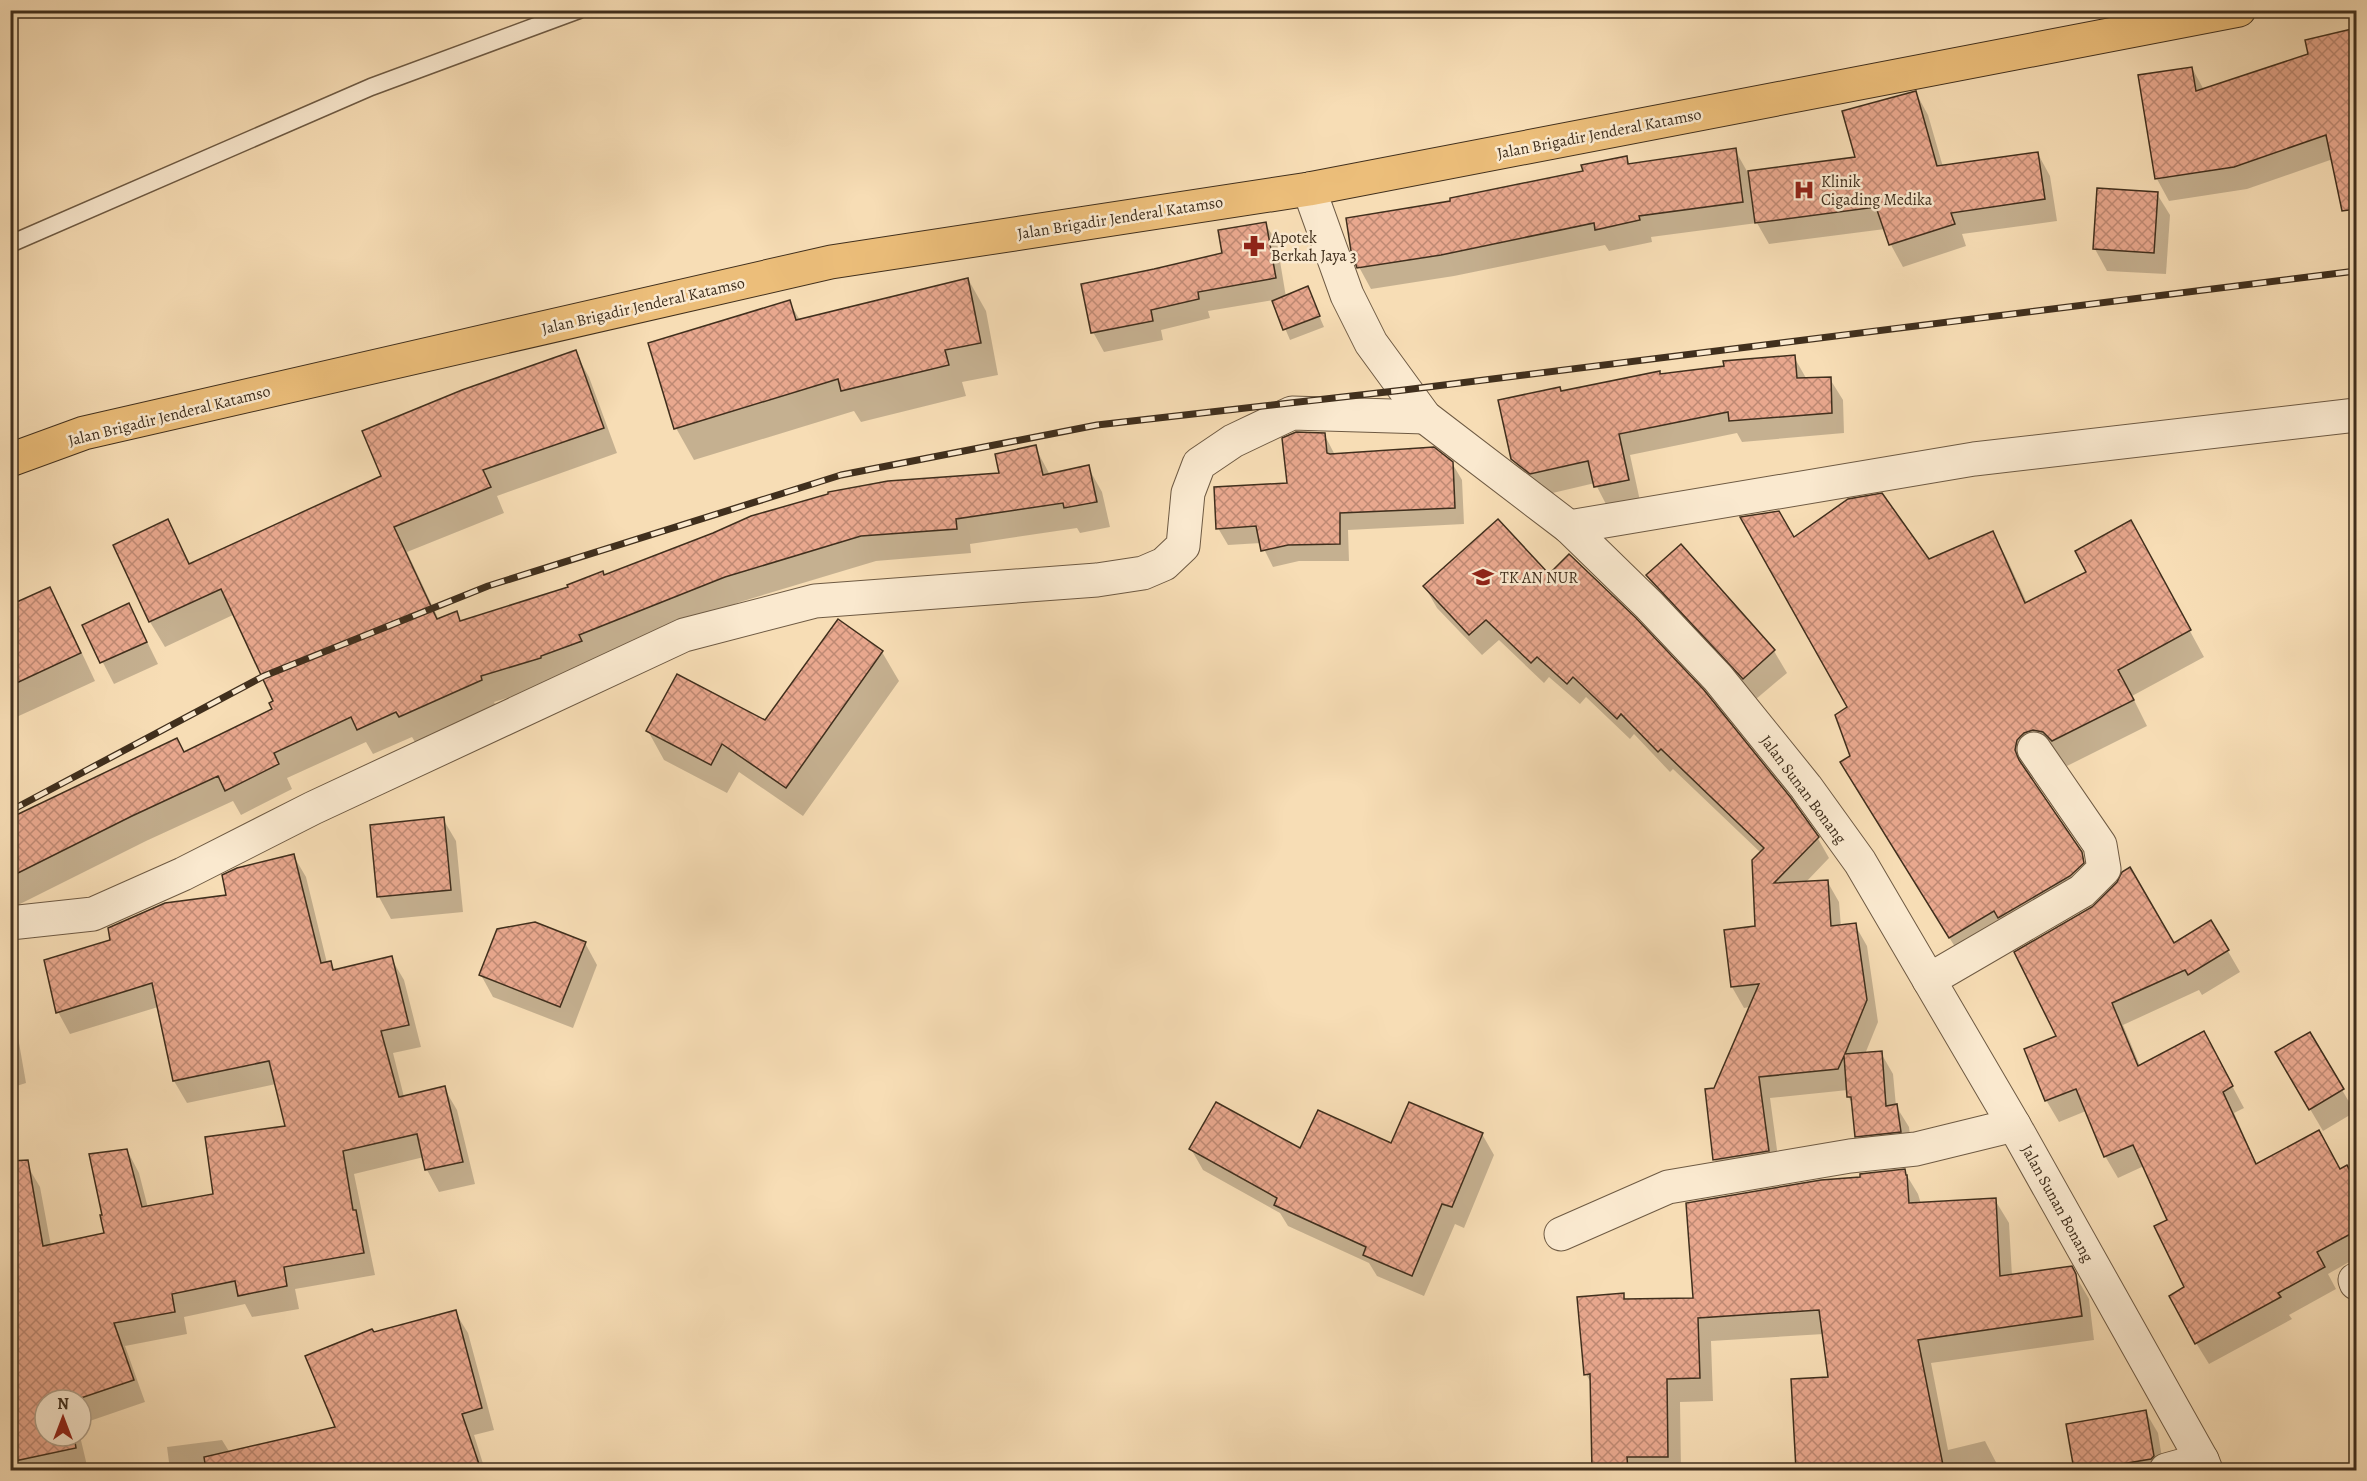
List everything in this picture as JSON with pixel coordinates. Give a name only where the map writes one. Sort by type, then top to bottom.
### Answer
[{"type":"highway","name":"Jalan Brigadir Jenderal Katamso","points":[[10,460],[84,433],[831,261],[1309,189],[2239,10]]},
{"type":"street","name":"Jalan Sunan Bonang","points":[[1309,189],[1347,295],[1371,343],[1425,417],[1569,527],[1649,605],[1718,678],[1806,788],[1860,862],[2014,1125],[2204,1465]]},
{"type":"street","points":[[10,922],[93,914],[183,874],[313,808],[684,635],[815,601],[1097,580],[1143,573],[1164,564],[1183,546],[1188,494],[1199,464],[1233,441],[1292,412],[1425,417]]},
{"type":"street","points":[[1569,527],[1974,459],[2356,415]]},
{"type":"street","points":[[1929,980],[2082,891],[2104,869],[2100,845],[2034,749]]},
{"type":"street","points":[[1561,1234],[1668,1187],[1850,1156],[1916,1149],[2014,1125]]},
{"type":"street","points":[[2166,1470],[2204,1465]]},
{"type":"lane","points":[[10,244],[371,87],[579,10]]},
{"type":"building","points":[[2356,28],[2356,209],[2342,211],[2326,135],[2234,167],[2155,179],[2138,75],[2192,67],[2196,91],[2308,54],[2305,40]]},
{"type":"building","points":[[1916,91],[1937,166],[2038,152],[2045,199],[1951,213],[1955,224],[1889,245],[1876,207],[1755,223],[1748,171],[1855,157],[1842,111]]},
{"type":"building","points":[[1736,148],[1743,202],[1639,216],[1640,220],[1595,230],[1594,223],[1441,255],[1357,268],[1351,251],[1346,218],[1450,201],[1450,198],[1583,171],[1581,165],[1627,156],[1628,164]]},
{"type":"building","points":[[2097,188],[2158,192],[2154,253],[2093,249]]},
{"type":"building","points":[[1266,222],[1276,278],[1198,292],[1199,299],[1151,310],[1153,321],[1091,333],[1081,284],[1222,253],[1218,230]]},
{"type":"building","points":[[968,278],[981,343],[945,350],[949,365],[841,391],[838,379],[674,429],[648,343],[790,300],[796,320]]},
{"type":"building","points":[[1308,286],[1320,316],[1283,330],[1272,301]]},
{"type":"building","points":[[576,350],[604,428],[483,470],[491,487],[394,527],[437,619],[457,611],[460,621],[568,587],[567,585],[603,571],[604,575],[751,516],[828,494],[828,492],[888,481],[999,473],[995,454],[1036,445],[1043,475],[1089,465],[1097,502],[1064,508],[1063,503],[956,519],[957,529],[861,536],[725,577],[579,635],[582,641],[541,656],[541,658],[481,676],[482,680],[399,717],[396,712],[357,730],[351,717],[274,753],[279,764],[225,791],[218,776],[10,877],[10,818],[177,738],[184,752],[272,709],[269,703],[273,701],[221,589],[149,622],[113,545],[168,519],[189,564],[381,476],[362,431],[462,390]]},
{"type":"building","points":[[1795,355],[1797,378],[1831,377],[1832,413],[1729,421],[1728,412],[1619,434],[1629,480],[1594,487],[1588,461],[1530,474],[1511,459],[1498,400],[1560,387],[1561,391],[1660,371],[1660,374],[1724,366],[1723,361]]},
{"type":"building","points":[[1296,432],[1325,433],[1327,453],[1330,454],[1434,447],[1453,462],[1455,508],[1340,513],[1340,544],[1288,545],[1261,551],[1256,526],[1216,529],[1214,487],[1287,483],[1282,438]]},
{"type":"building","points":[[1882,493],[1929,559],[1993,531],[2025,603],[2086,572],[2075,551],[2131,520],[2191,630],[2118,670],[2134,700],[2052,741],[2043,732],[2033,730],[2024,733],[2017,740],[2015,750],[2019,760],[2082,852],[2084,863],[2070,876],[1998,918],[1994,911],[1949,938],[1840,762],[1850,756],[1835,715],[1847,707],[1740,517],[1779,511],[1794,537],[1848,499]]},
{"type":"building","points":[[1498,519],[1549,574],[1569,554],[1636,618],[1704,690],[1791,798],[1819,837],[1774,883],[1828,880],[1831,926],[1856,923],[1867,1000],[1845,1054],[1882,1051],[1886,1106],[1897,1104],[1901,1132],[1855,1137],[1851,1097],[1847,1097],[1844,1056],[1838,1069],[1759,1077],[1769,1151],[1713,1160],[1705,1089],[1714,1088],[1759,984],[1731,987],[1724,930],[1755,926],[1752,860],[1764,848],[1661,749],[1658,752],[1621,714],[1617,719],[1573,677],[1567,684],[1537,657],[1531,663],[1486,620],[1469,635],[1423,586]]},
{"type":"building","points":[[1681,544],[1775,650],[1743,679],[1646,575]]},
{"type":"building","points":[[50,587],[81,653],[10,686],[10,605]]},
{"type":"building","points":[[129,603],[147,642],[100,663],[82,625]]},
{"type":"building","points":[[838,619],[883,651],[786,788],[722,744],[711,765],[646,731],[677,674],[765,720]]},
{"type":"building","points":[[444,817],[451,890],[377,897],[370,825]]},
{"type":"building","points":[[294,854],[321,963],[331,961],[333,970],[392,956],[409,1025],[381,1031],[399,1097],[445,1086],[463,1162],[425,1170],[417,1134],[343,1151],[353,1210],[356,1210],[364,1253],[284,1267],[287,1286],[238,1296],[235,1281],[172,1294],[175,1312],[114,1323],[134,1380],[93,1394],[93,1388],[33,1388],[33,1448],[76,1448],[10,1462],[10,1161],[28,1160],[43,1246],[104,1233],[89,1154],[127,1149],[142,1207],[213,1194],[205,1137],[285,1126],[269,1061],[173,1081],[152,983],[56,1013],[44,960],[110,940],[108,928],[165,903],[226,895],[222,875],[237,868]]},
{"type":"building","points":[[2130,867],[2174,943],[2211,920],[2229,950],[2188,975],[2185,970],[2112,1003],[2138,1066],[2204,1031],[2233,1086],[2223,1092],[2256,1164],[2319,1130],[2340,1169],[2347,1165],[2356,1183],[2356,1231],[2317,1252],[2325,1267],[2278,1293],[2281,1297],[2195,1344],[2169,1296],[2184,1287],[2154,1226],[2167,1220],[2133,1145],[2104,1157],[2076,1089],[2045,1101],[2024,1049],[2056,1036],[2014,952],[2092,907],[2117,882],[2122,872]]},
{"type":"building","points":[[535,922],[586,942],[560,1007],[479,975],[497,929]]},
{"type":"building","points":[[2310,1032],[2344,1089],[2309,1110],[2275,1052]]},
{"type":"building","points":[[1216,1102],[1300,1148],[1318,1110],[1391,1143],[1409,1102],[1483,1133],[1452,1207],[1442,1204],[1412,1276],[1363,1255],[1366,1247],[1274,1205],[1277,1198],[1189,1149]]},
{"type":"building","points":[[1905,1169],[1909,1203],[1996,1198],[2000,1276],[2072,1266],[2076,1274],[2082,1316],[1918,1340],[1944,1470],[1796,1470],[1791,1379],[1828,1377],[1819,1310],[1698,1318],[1700,1378],[1667,1379],[1668,1457],[1627,1457],[1628,1470],[1592,1470],[1590,1374],[1584,1375],[1577,1297],[1624,1293],[1624,1299],[1693,1298],[1686,1203],[1821,1180],[1860,1177],[1860,1174]]},
{"type":"building","points":[[456,1310],[482,1408],[462,1414],[481,1470],[206,1470],[204,1457],[335,1427],[305,1356],[372,1329],[374,1332]]},
{"type":"building","points":[[2146,1410],[2154,1456],[2151,1459],[2074,1470],[2066,1424]]},
{"type":"railway","points":[[10,811],[264,676],[488,586],[841,475],[1097,425],[1404,390],[2356,271]]},
{"type":"place","name":"Klinik Cigading Medika","points":[[1804,190]]},
{"type":"place","name":"Apotek Berkah Jaya 3","points":[[1254,246]]},
{"type":"place","name":"TK AN NUR","points":[[1483,577]]}]
